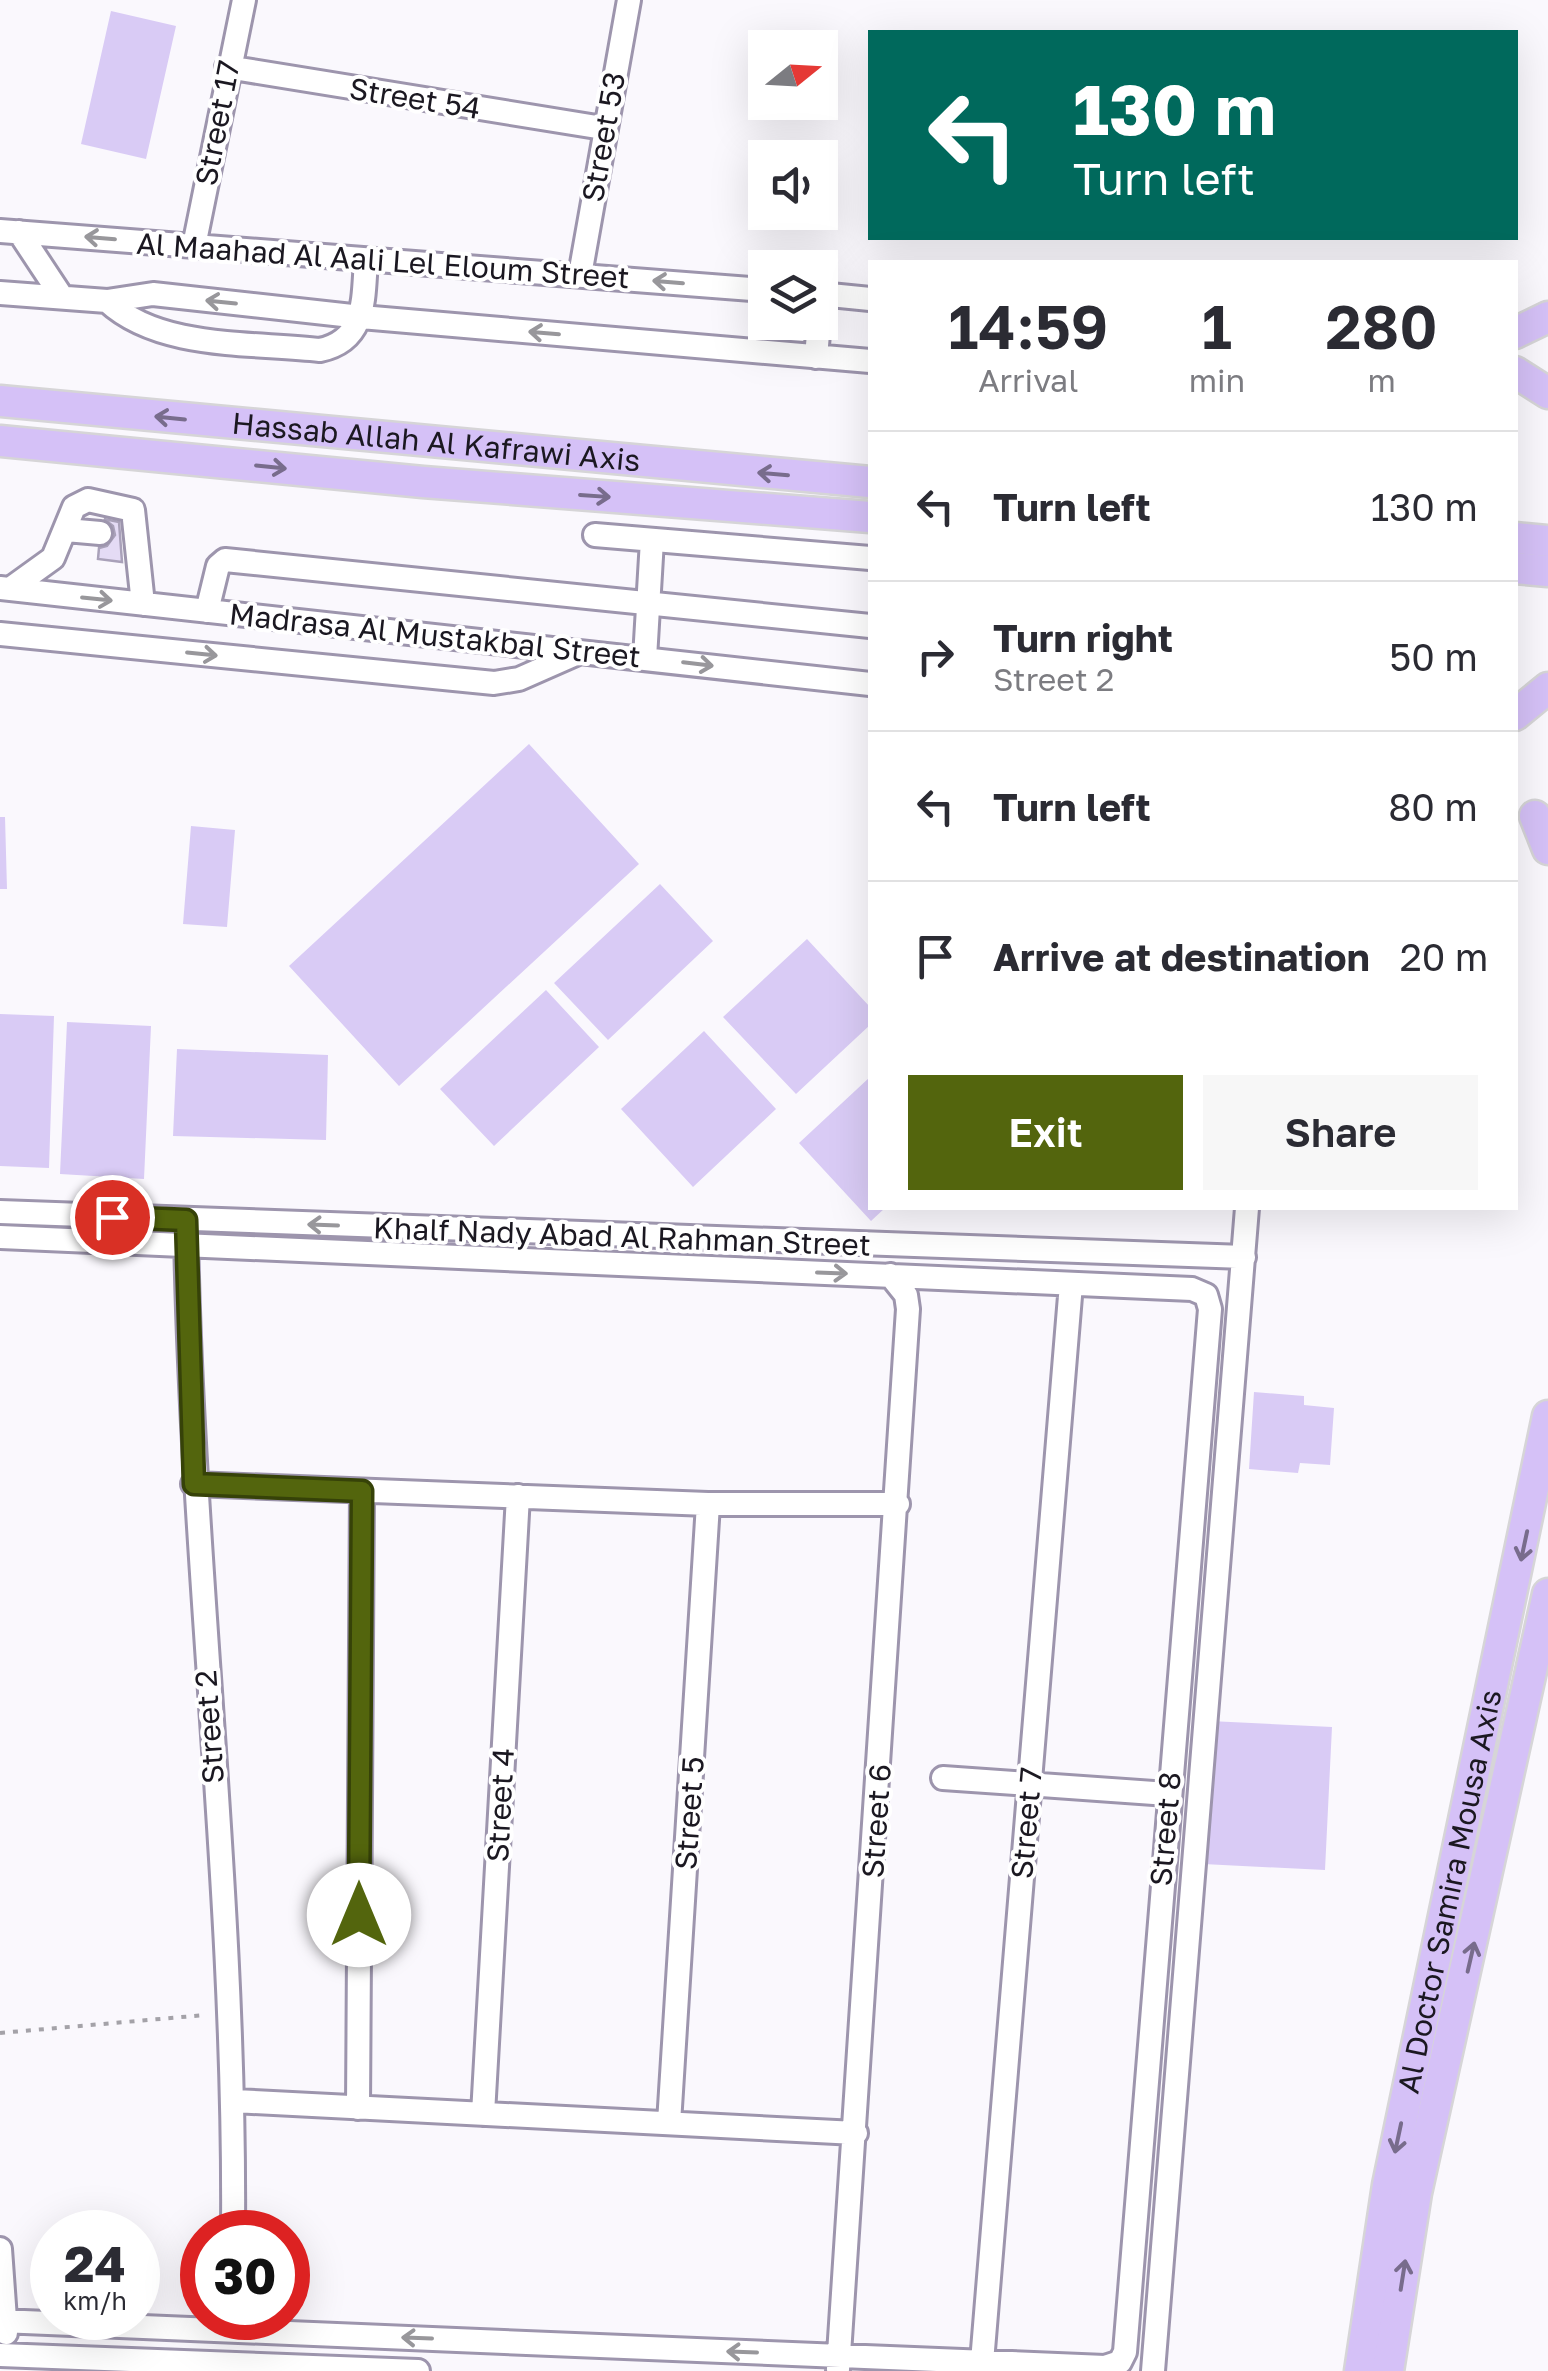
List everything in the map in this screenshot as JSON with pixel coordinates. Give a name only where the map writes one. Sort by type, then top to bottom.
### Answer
[{"type":"main road","points":[[1518,332],[1548,318]]},
{"type":"main road","points":[[1518,374],[1548,393]]},
{"type":"main road","name":"Hassab Allah Al Kafrawi Axis","points":[[0,401],[868,482]]},
{"type":"main road","name":"Hassab Allah Al Kafrawi Axis","points":[[0,441],[442,484],[868,517]]},
{"type":"main road","points":[[1518,538],[1548,541]]},
{"type":"main road","points":[[1518,568],[1548,570]]},
{"type":"main road","points":[[1518,713],[1548,688]]},
{"type":"main road","points":[[1532,814],[1548,848]]},
{"type":"main road","name":"Al Doctor Samira Mousa Axis","points":[[1360,2371],[1388,2186],[1548,1416]]},
{"type":"main road","name":"Al Doctor Samira Mousa Axis","points":[[1388,2371],[1416,2193],[1548,1594]]},
{"type":"street","name":"Street 17","points":[[194,246],[227,68],[244,0]]},
{"type":"street","name":"Street 53","points":[[580,275],[603,128],[629,0]]},
{"type":"street","name":"Street 54","points":[[227,68],[603,128]]},
{"type":"street","name":"Al Maahad Al Aali Lel Eloum Street","points":[[10,232],[748,289]]},
{"type":"street","points":[[10,232],[62,298]]},
{"type":"street","points":[[107,300],[136,323],[165,333],[320,350],[341,343],[361,318],[366,260]]},
{"type":"street","points":[[0,293],[107,300],[152,294],[361,318],[868,361]]},
{"type":"street","points":[[838,296],[868,299]]},
{"type":"street","points":[[816,357],[817,340]]},
{"type":"street","points":[[5,589],[46,564],[76,503],[88,500],[133,510],[130,535],[144,604]]},
{"type":"street","points":[[66,530],[100,532]]},
{"type":"street","points":[[596,535],[868,558]]},
{"type":"street","points":[[646,658],[652,540]]},
{"type":"street","points":[[206,611],[218,566],[225,560],[868,626]]},
{"type":"street","name":"Madrasa Al Mustakbal Street","points":[[5,589],[868,679]]},
{"type":"street","points":[[0,634],[494,683],[519,679],[582,652]]},
{"type":"street","points":[[1153,2371],[1247,1210]]},
{"type":"street","name":"Khalf Nady Abad Al Rahman Street","points":[[0,1212],[1244,1258]]},
{"type":"street","name":"Street 2","points":[[186,1220],[194,1484],[230,2014],[233,2210]]},
{"type":"street","name":"Khalf Nady Abad Al Rahman Street","points":[[0,1237],[1192,1289]]},
{"type":"street","points":[[899,1276],[910,1247]]},
{"type":"street","name":"Street 6","points":[[838,2363],[898,1504],[908,1303],[899,1276]]},
{"type":"street","name":"Street 7","points":[[982,2362],[1071,1284]]},
{"type":"street","name":"Street 8","points":[[982,2362],[1105,2367],[1116,2365],[1125,2352],[1210,1309],[1206,1295],[1192,1289]]},
{"type":"street","points":[[194,1484],[708,1504],[898,1504]]},
{"type":"street","points":[[358,2108],[362,1491]]},
{"type":"street","name":"Street 4","points":[[483,2114],[518,1496]]},
{"type":"street","name":"Street 5","points":[[669,2123],[708,1504]]},
{"type":"street","points":[[943,1778],[1168,1794]]},
{"type":"street","points":[[234,2102],[856,2132]]},
{"type":"street","points":[[0,2249],[7,2360],[418,2371]]},
{"type":"street","points":[[2,2321],[180,2323]]},
{"type":"street","points":[[310,2329],[838,2363],[982,2362]]},
{"type":"path","points":[[0,2033],[230,2014]]},
{"type":"shaded area","points":[[111,11],[176,26],[146,159],[81,144]]},
{"type":"shaded area","points":[[529,744],[639,864],[399,1086],[289,966]]},
{"type":"shaded area","points":[[0,817],[5,817],[7,889],[0,889]]},
{"type":"shaded area","points":[[191,826],[235,830],[227,927],[183,924]]},
{"type":"shaded area","points":[[660,884],[713,941],[608,1040],[554,983]]},
{"type":"shaded area","points":[[807,939],[868,1005],[868,1027],[796,1094],[723,1017]]},
{"type":"shaded area","points":[[546,990],[599,1047],[494,1146],[440,1089]]},
{"type":"shaded area","points":[[0,1014],[54,1016],[49,1168],[0,1166]]},
{"type":"shaded area","points":[[67,1022],[151,1026],[144,1179],[60,1174]]},
{"type":"shaded area","points":[[704,1031],[776,1109],[693,1187],[621,1109]]},
{"type":"shaded area","points":[[177,1049],[328,1055],[326,1140],[173,1136]]},
{"type":"shaded area","points":[[868,1079],[868,1210],[883,1210],[871,1221],[799,1143]]},
{"type":"shaded area","points":[[1254,1392],[1304,1396],[1304,1405],[1334,1408],[1330,1465],[1300,1463],[1298,1473],[1249,1469]]},
{"type":"shaded area","points":[[1210,1721],[1332,1727],[1325,1870],[1203,1864]]},
{"type":"building","points":[[104,519],[119,522],[122,562],[98,559],[99,548],[107,546],[115,535],[113,526]]},
{"type":"route","points":[[112,1217],[186,1220],[194,1484],[362,1491],[359,1915]]}]
